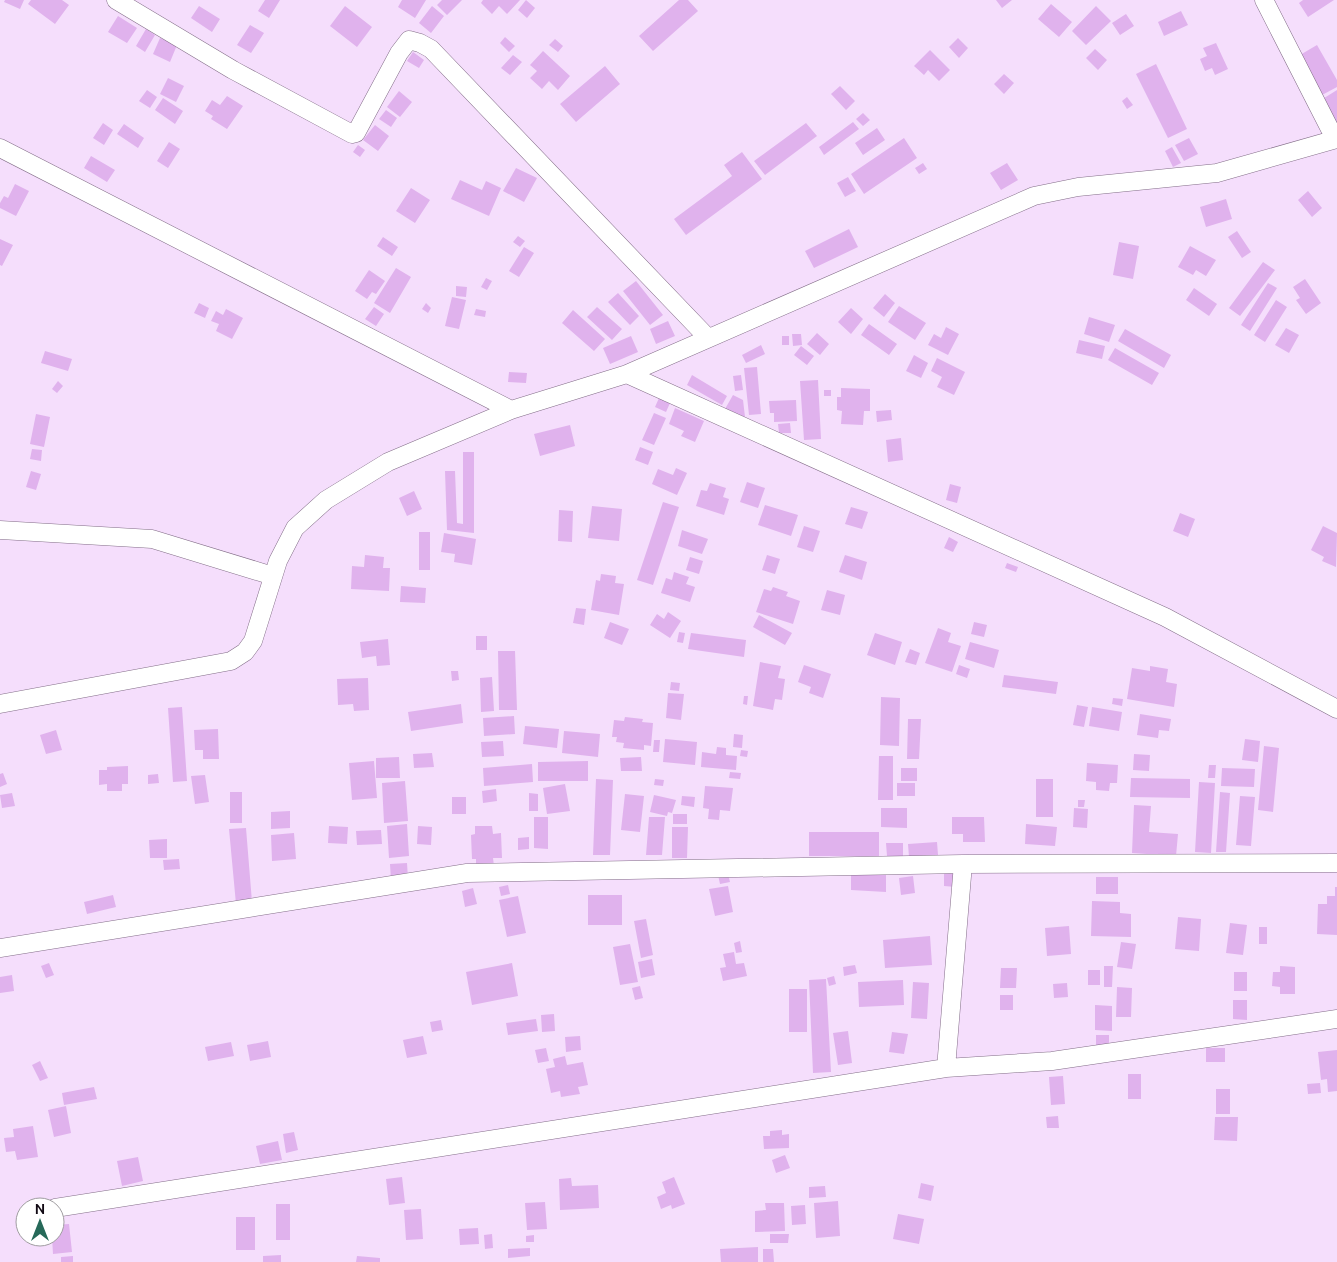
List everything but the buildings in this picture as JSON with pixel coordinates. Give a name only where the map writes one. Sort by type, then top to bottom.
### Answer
[{"type":"street","points":[[116,0],[232,70],[352,134],[356,133],[399,53],[409,40],[420,43],[430,49],[708,338]]},
{"type":"street","points":[[0,704],[231,661],[245,652],[253,641],[278,561],[295,528],[326,500],[388,462],[511,410],[627,374],[1034,196],[1078,187],[1165,180],[1217,173],[1336,139],[1264,0]]},
{"type":"street","points":[[0,148],[511,410]]},
{"type":"street","points":[[627,374],[1165,617],[1337,709]]},
{"type":"street","points":[[0,530],[152,540],[273,576]]},
{"type":"street","points":[[0,948],[467,873],[962,864],[1337,863]]},
{"type":"street","points":[[946,1068],[962,864]]},
{"type":"street","points":[[65,1206],[946,1068],[1052,1061],[1337,1019]]}]
